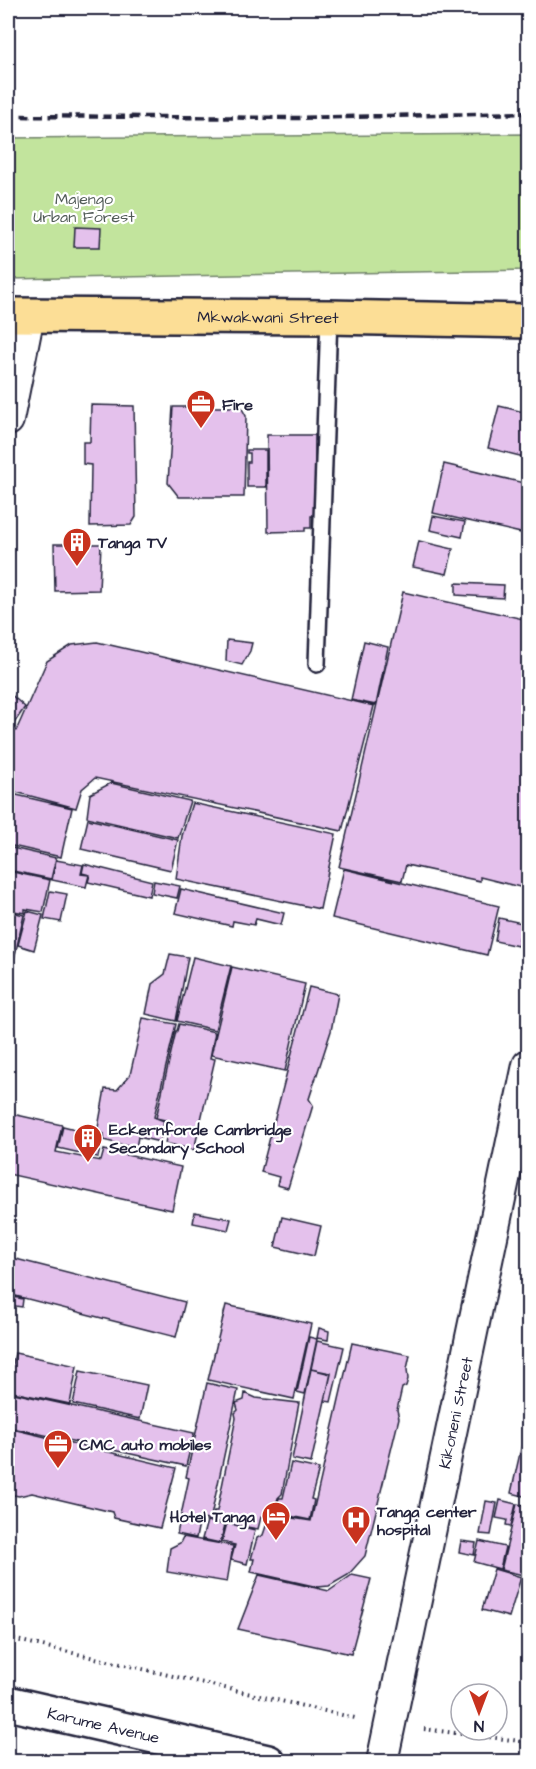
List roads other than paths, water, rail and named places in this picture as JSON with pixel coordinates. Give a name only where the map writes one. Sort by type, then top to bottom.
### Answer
[{"type":"main road","name":"Mkwakwani Street","points":[[18,315],[329,316],[528,321]]},
{"type":"main road","name":"Karume Avenue","points":[[8,1703],[268,1761]]},
{"type":"street","points":[[8,420],[18,315]]},
{"type":"street","name":"Kikoneni Street","points":[[382,1761],[528,1065]]},
{"type":"lane","points":[[317,664],[329,316]]},
{"type":"railway","points":[[8,116],[296,118],[528,113]]},
{"type":"place","name":"Fire","points":[[201,430]]},
{"type":"place","name":"Tanga TV","points":[[77,568]]},
{"type":"place","name":"Eckernforde Cambridge Secondary School","points":[[88,1164]]},
{"type":"place","name":"CMC auto mobiles","points":[[58,1470]]},
{"type":"place","name":"Hotel Tanga","points":[[276,1542]]},
{"type":"place","name":"Tanga center hospital","points":[[356,1546]]},
{"type":"park label","name":"Majengo Urban Forest","points":[[84,207]]}]
